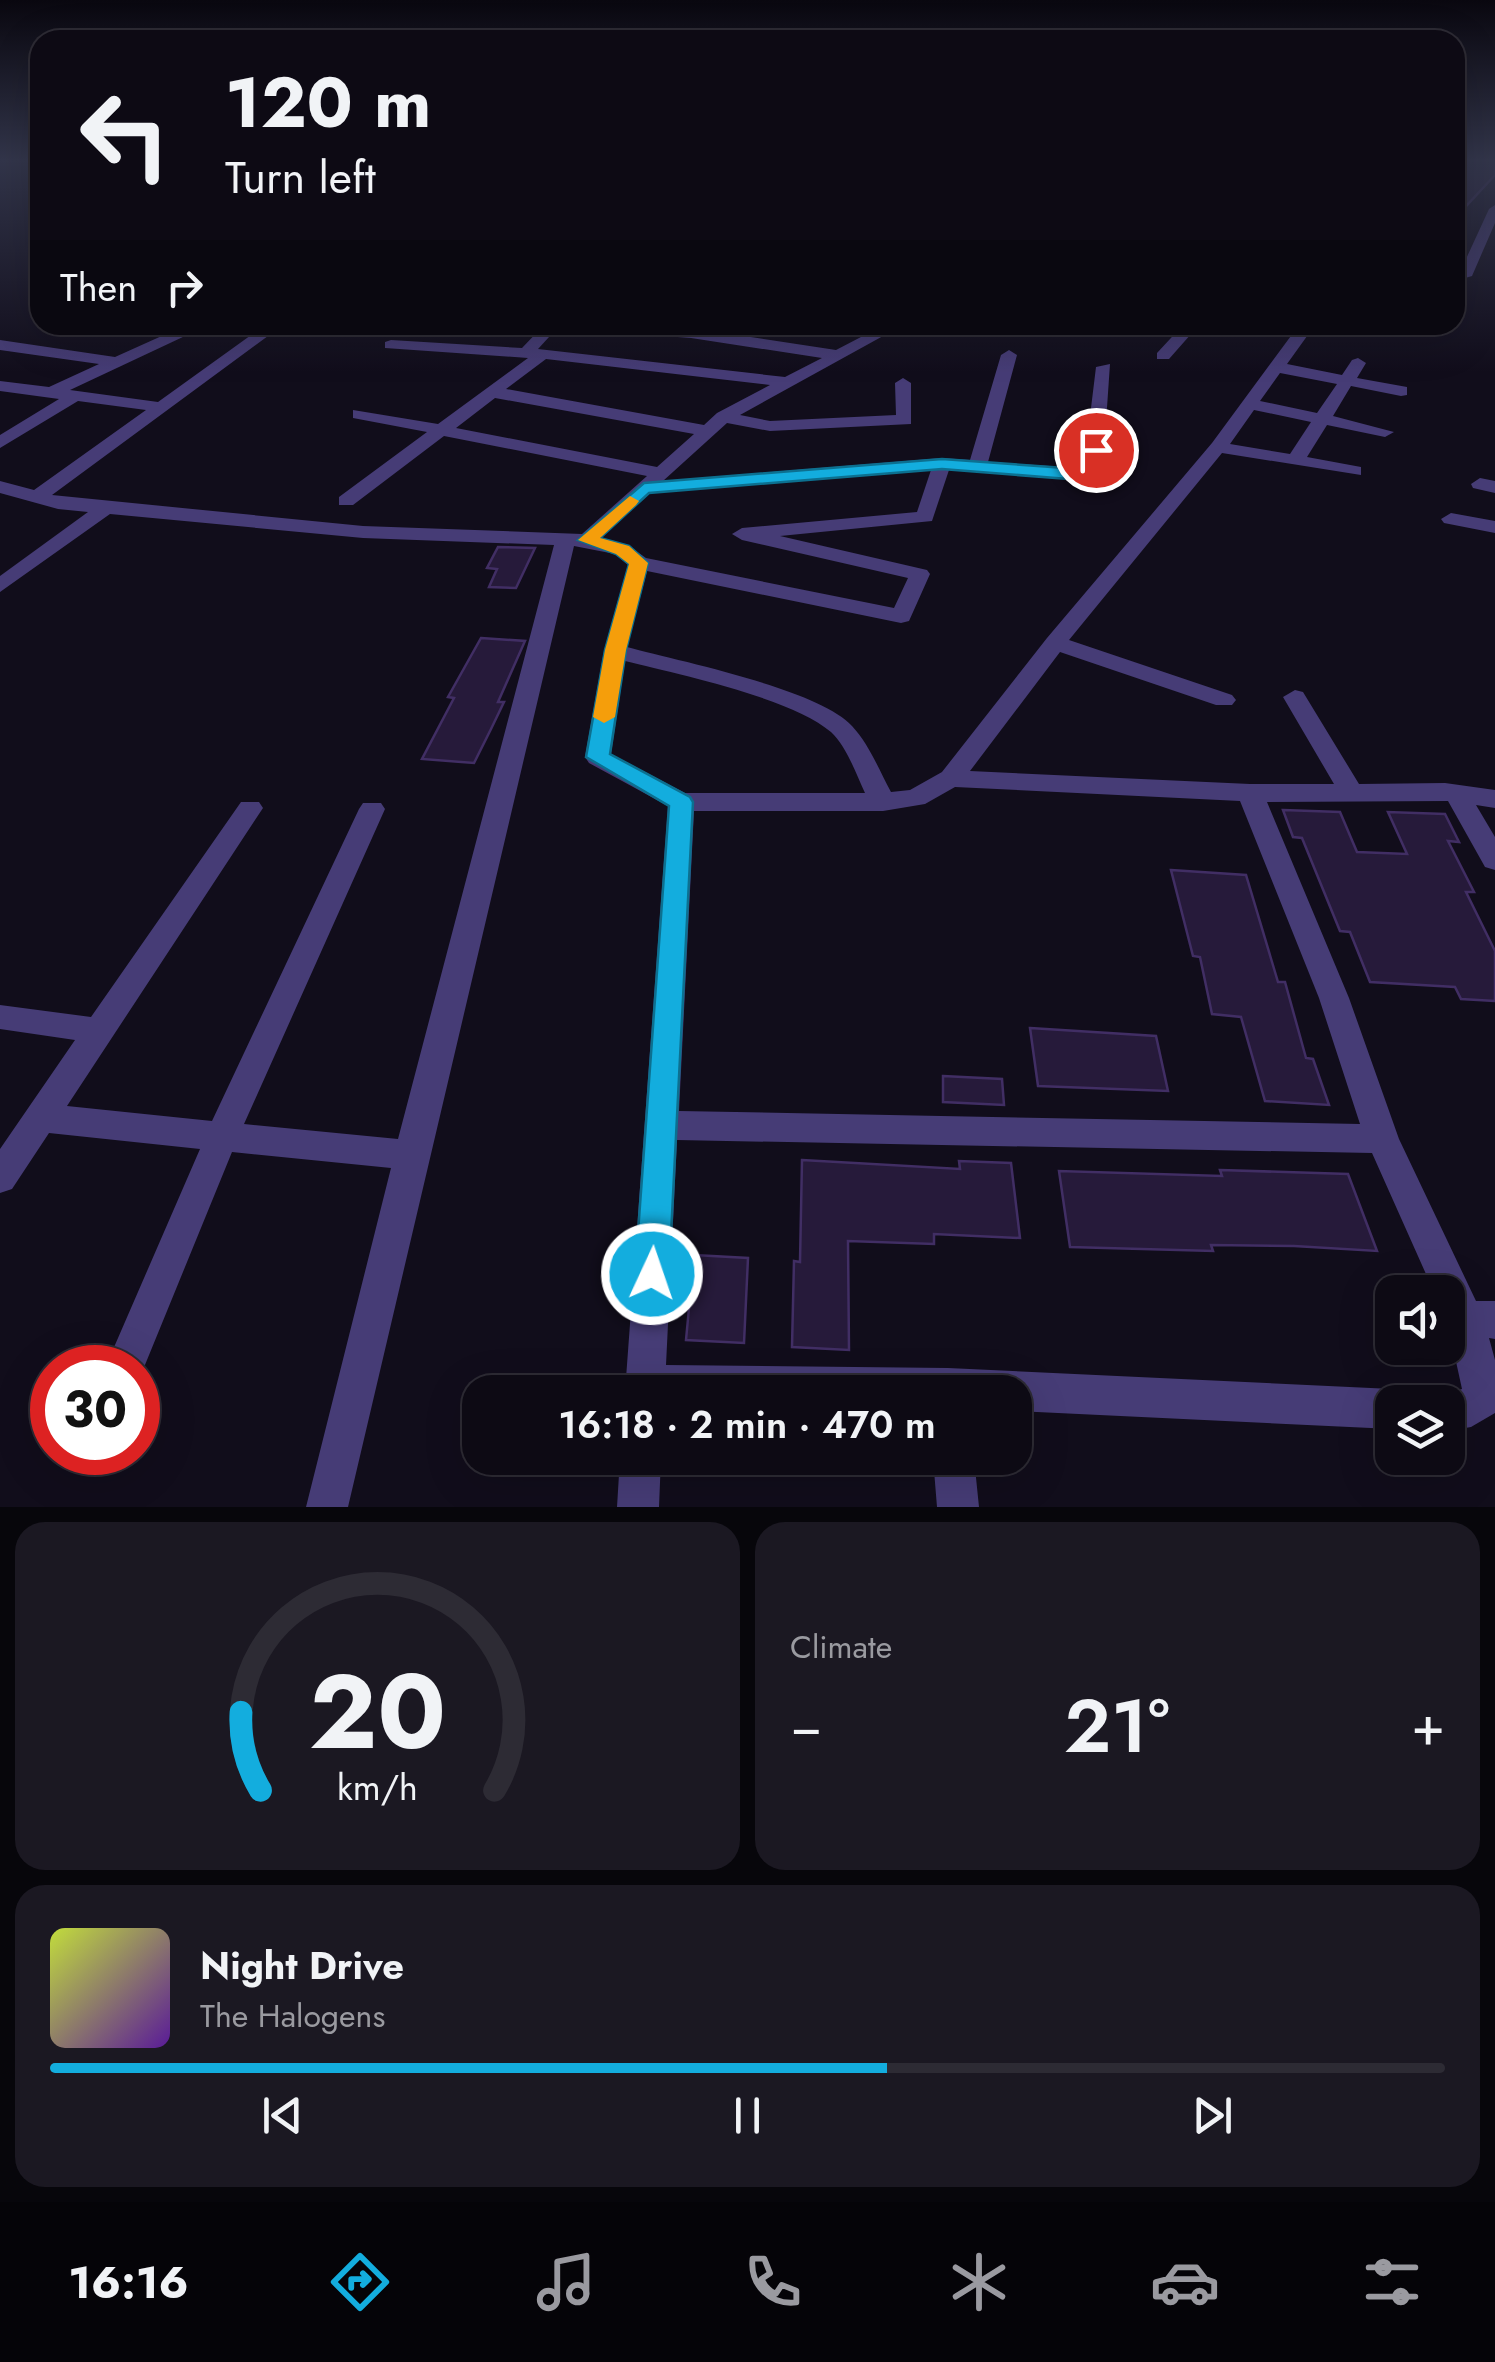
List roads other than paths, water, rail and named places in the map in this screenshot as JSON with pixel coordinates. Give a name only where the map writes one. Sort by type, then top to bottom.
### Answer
[{"type":"street","points":[[1465,276],[1485,231]]},
{"type":"street","points":[[50,393],[174,335]]},
{"type":"street","points":[[37,497],[261,335]]},
{"type":"street","points":[[346,501],[492,392],[534,354],[546,335]]},
{"type":"street","points":[[726,335],[835,354]]},
{"type":"street","points":[[773,344],[779,335]]},
{"type":"street","points":[[327,1507],[411,1154],[577,540],[644,488],[715,424],[874,335]]},
{"type":"street","points":[[1163,356],[1182,335]]},
{"type":"street","points":[[639,563],[615,650],[598,757],[681,802],[884,802],[916,798],[952,778],[1056,643],[1218,448],[1296,335]]},
{"type":"street","points":[[0,345],[117,362]]},
{"type":"street","points":[[391,345],[534,354],[785,382]]},
{"type":"street","points":[[978,466],[1009,355]]},
{"type":"street","points":[[1297,458],[1358,362]]},
{"type":"street","points":[[644,488],[942,464],[1068,474],[1096,450],[1104,367]]},
{"type":"street","points":[[1276,367],[1401,391]]},
{"type":"street","points":[[492,392],[715,424],[770,426],[905,420],[903,383]]},
{"type":"street","points":[[0,386],[161,407]]},
{"type":"street","points":[[0,443],[75,396]]},
{"type":"street","points":[[1250,404],[1385,432]]},
{"type":"street","points":[[359,414],[661,473]]},
{"type":"street","points":[[1218,448],[1297,458],[1354,471]]},
{"type":"street","points":[[4,493],[364,532],[577,540],[622,550],[639,563],[902,616],[920,574],[742,534],[925,516],[942,464]]},
{"type":"street","points":[[0,586],[107,507]]},
{"type":"street","points":[[1451,519],[1495,527]]},
{"type":"street","points":[[1056,643],[1224,700]]},
{"type":"street","points":[[615,650],[714,678],[816,713],[840,726],[884,802]]},
{"type":"street","points":[[1295,697],[1352,793]]},
{"type":"street","points":[[952,778],[1250,793],[1457,794],[1495,799]]},
{"type":"street","points":[[1250,793],[1334,998],[1382,1138],[1480,1319],[1481,1398],[1465,1407]]},
{"type":"street","points":[[1457,794],[1495,860]]},
{"type":"street","points":[[646,1375],[681,802]]},
{"type":"street","points":[[0,1178],[250,808]]},
{"type":"street","points":[[134,1345],[222,1136],[372,809]]},
{"type":"street","points":[[0,1017],[98,1030]]},
{"type":"street","points":[[39,1118],[411,1154]]},
{"type":"street","points":[[661,1125],[1382,1138]]},
{"type":"street","points":[[1032,1394],[1375,1408]]},
{"type":"street","points":[[638,1507],[640,1475]]},
{"type":"street","points":[[955,1475],[958,1507]]}]
